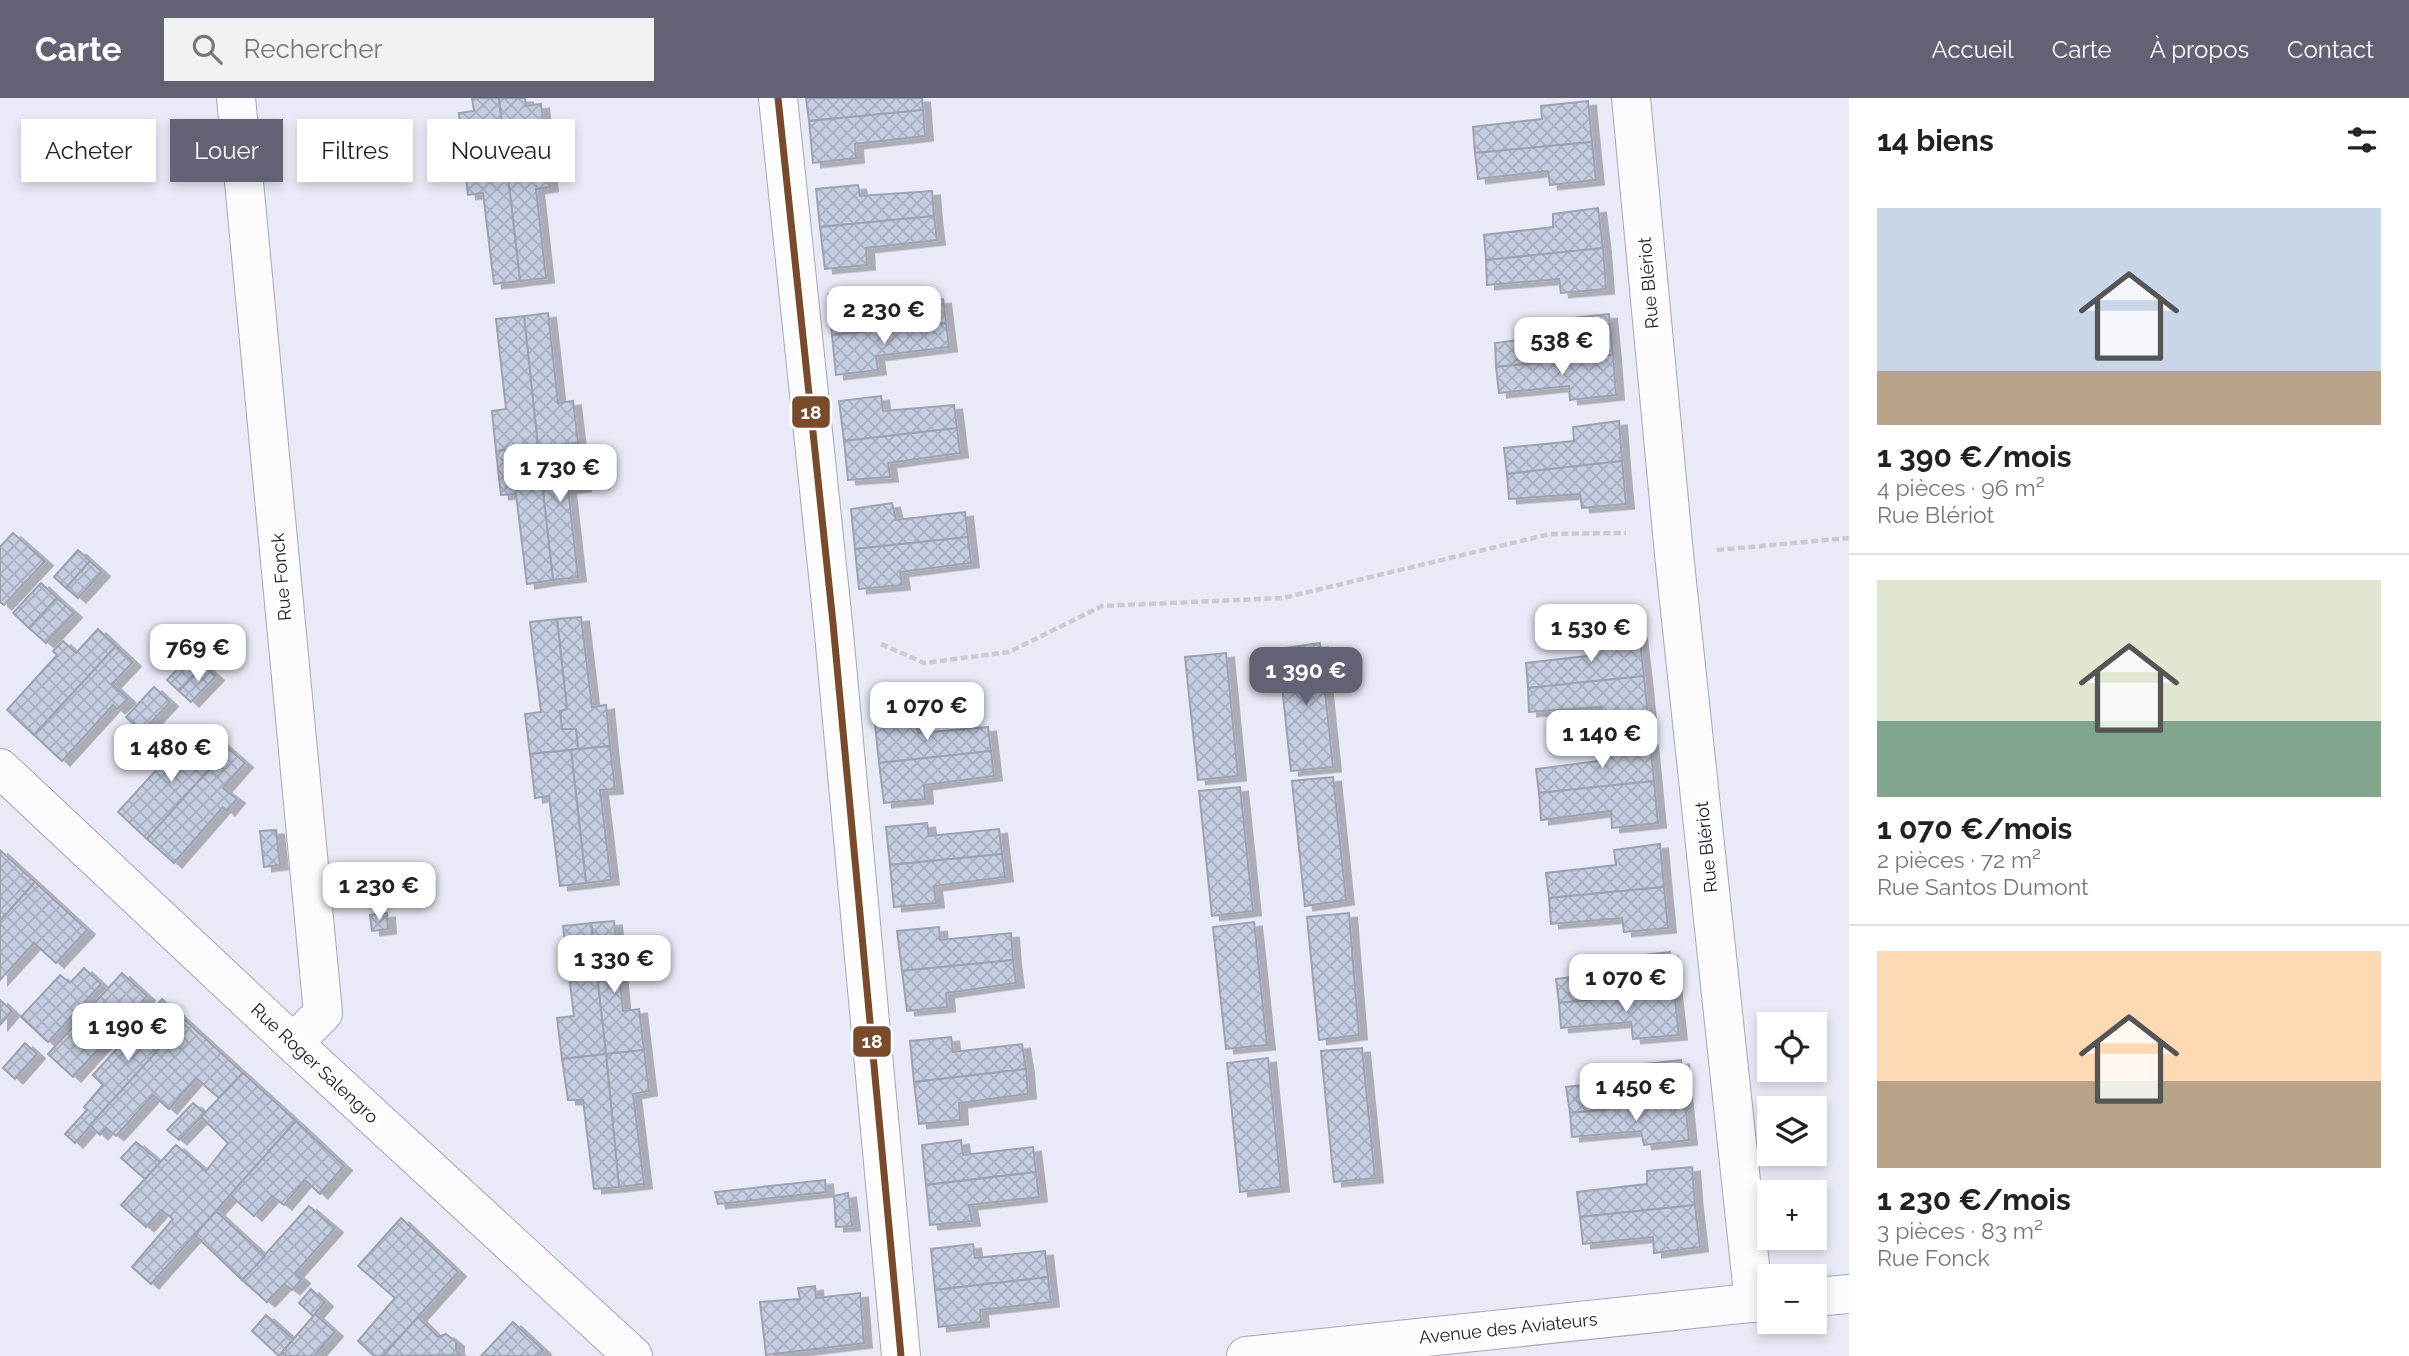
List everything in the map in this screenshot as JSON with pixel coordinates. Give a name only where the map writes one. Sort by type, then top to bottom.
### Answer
[{"type":"street","name":"Rue Fonck","points":[[236,98],[323,1013],[293,1043]]},
{"type":"street","points":[[778,98],[833,624],[901,1356]]},
{"type":"street","name":"Rue Blériot","points":[[1630,98],[1673,543],[1758,1264]]},
{"type":"street","name":"Rue Roger Salengro","points":[[0,768],[633,1356]]},
{"type":"street","points":[[1827,1296],[1849,1294]]},
{"type":"street","name":"Avenue des Aviateurs","points":[[1246,1356],[1757,1303]]},
{"type":"path","points":[[833,624],[924,663],[1009,652],[1102,606],[1283,598],[1550,534],[1673,543],[1849,538]]},
{"type":"building","points":[[472,98],[499,98],[501,119],[460,119],[459,113],[474,111]]},
{"type":"building","points":[[499,98],[525,98],[526,106],[541,104],[543,119],[501,119]]},
{"type":"building","points":[[806,98],[922,98],[923,110],[809,121]]},
{"type":"building","points":[[1588,101],[1592,142],[1475,153],[1473,127],[1542,119],[1541,106]]},
{"type":"building","points":[[923,110],[925,136],[855,144],[856,158],[813,163],[809,121]]},
{"type":"building","points":[[1592,142],[1596,180],[1550,185],[1548,171],[1478,179],[1475,153]]},
{"type":"building","points":[[466,182],[509,182],[520,281],[494,284],[483,193],[468,195]]},
{"type":"building","points":[[509,182],[550,182],[550,187],[536,189],[546,278],[520,281]]},
{"type":"building","points":[[858,185],[860,196],[932,191],[934,216],[820,227],[816,189]]},
{"type":"building","points":[[1598,208],[1603,248],[1486,260],[1484,235],[1553,227],[1553,214]]},
{"type":"building","points":[[934,216],[937,240],[866,248],[867,265],[825,269],[820,227]]},
{"type":"building","points":[[1603,248],[1606,289],[1561,293],[1559,279],[1487,285],[1486,260]]},
{"type":"building","points":[[869,289],[872,306],[943,299],[946,323],[832,335],[828,294]]},
{"type":"building","points":[[548,313],[558,403],[573,401],[578,443],[538,447],[524,316]]},
{"type":"building","points":[[1609,314],[1613,355],[1496,367],[1495,343],[1565,334],[1563,319]]},
{"type":"building","points":[[524,316],[538,447],[496,451],[492,411],[506,409],[496,319]]},
{"type":"building","points":[[946,323],[949,347],[876,356],[878,370],[836,375],[832,335]]},
{"type":"building","points":[[1613,355],[1616,395],[1570,400],[1569,386],[1499,393],[1496,367]]},
{"type":"building","points":[[881,396],[883,411],[954,405],[957,428],[844,441],[839,401]]},
{"type":"building","points":[[1619,421],[1622,461],[1507,474],[1504,448],[1574,441],[1573,427]]},
{"type":"building","points":[[957,428],[960,453],[888,463],[890,477],[848,480],[844,441]]},
{"type":"building","points":[[578,443],[583,487],[568,489],[578,577],[553,580],[538,447]]},
{"type":"building","points":[[538,447],[553,580],[527,584],[516,494],[501,495],[496,451]]},
{"type":"building","points":[[1622,461],[1626,504],[1582,508],[1580,494],[1509,499],[1507,474]]},
{"type":"building","points":[[892,503],[896,520],[965,512],[968,537],[855,549],[851,509]]},
{"type":"building","points":[[13,533],[45,561],[4,605],[0,602],[0,547]]},
{"type":"building","points":[[968,537],[971,563],[900,572],[902,585],[859,589],[855,549]]},
{"type":"building","points":[[78,550],[90,561],[66,588],[54,577]]},
{"type":"building","points":[[90,561],[102,572],[78,598],[66,588]]},
{"type":"building","points":[[41,583],[57,598],[29,628],[13,613]]},
{"type":"building","points":[[57,598],[74,613],[46,643],[29,628]]},
{"type":"building","points":[[581,617],[592,707],[606,705],[610,746],[578,749],[576,729],[562,729],[560,711],[567,709],[557,619]]},
{"type":"building","points":[[557,619],[567,709],[560,711],[562,729],[576,729],[578,749],[530,754],[525,714],[541,712],[530,622]]},
{"type":"building","points":[[98,629],[116,646],[34,735],[7,710],[57,655],[53,651],[63,641],[76,653]]},
{"type":"building","points":[[1639,634],[1644,676],[1528,688],[1526,663],[1595,655],[1595,639]]},
{"type":"building","points":[[1320,643],[1333,767],[1291,771],[1278,649]]},
{"type":"building","points":[[116,646],[133,662],[112,684],[128,699],[117,709],[113,705],[62,761],[34,735]]},
{"type":"building","points":[[1226,653],[1238,776],[1198,780],[1185,657]]},
{"type":"building","points":[[192,654],[204,665],[179,691],[167,680]]},
{"type":"building","points":[[204,665],[216,676],[191,702],[179,691]]},
{"type":"building","points":[[1644,676],[1648,716],[1603,720],[1601,707],[1529,712],[1528,688]]},
{"type":"building","points":[[154,687],[170,702],[142,732],[126,717]]},
{"type":"building","points":[[915,719],[918,733],[988,727],[991,751],[879,763],[875,723]]},
{"type":"building","points":[[210,732],[228,748],[147,839],[118,812],[169,756],[165,753],[175,742],[189,755]]},
{"type":"building","points":[[1650,741],[1654,781],[1539,793],[1536,769],[1606,760],[1604,745]]},
{"type":"building","points":[[610,746],[615,789],[600,790],[611,880],[586,883],[571,750]]},
{"type":"building","points":[[228,748],[245,763],[223,788],[237,799],[227,811],[223,807],[174,863],[147,839]]},
{"type":"building","points":[[571,750],[586,883],[560,886],[549,796],[535,798],[530,754]]},
{"type":"building","points":[[991,751],[994,776],[924,785],[925,799],[884,803],[879,763]]},
{"type":"building","points":[[1333,777],[1346,900],[1305,906],[1292,781]]},
{"type":"building","points":[[1654,781],[1658,823],[1612,828],[1611,811],[1541,820],[1539,793]]},
{"type":"building","points":[[1240,787],[1253,911],[1212,916],[1199,791]]},
{"type":"building","points":[[927,823],[929,836],[999,829],[1002,854],[890,865],[886,827]]},
{"type":"building","points":[[276,830],[280,865],[264,867],[260,831]]},
{"type":"building","points":[[1660,844],[1664,887],[1549,898],[1546,873],[1616,865],[1614,850]]},
{"type":"building","points":[[0,850],[35,882],[0,921]]},
{"type":"building","points":[[1002,854],[1005,877],[934,886],[936,903],[894,907],[890,865]]},
{"type":"building","points":[[35,882],[87,930],[56,963],[34,943],[0,980],[0,921]]},
{"type":"building","points":[[1664,887],[1668,928],[1624,932],[1622,918],[1551,924],[1549,898]]},
{"type":"building","points":[[387,913],[388,929],[372,931],[370,915]]},
{"type":"building","points":[[1349,913],[1359,1035],[1319,1040],[1307,917]]},
{"type":"building","points":[[614,921],[623,1011],[639,1009],[644,1050],[606,1054],[591,923]]},
{"type":"building","points":[[1254,922],[1267,1045],[1226,1049],[1213,927]]},
{"type":"building","points":[[591,923],[606,1054],[562,1059],[557,1018],[574,1016],[563,926]]},
{"type":"building","points":[[939,927],[940,940],[1011,933],[1013,960],[902,971],[897,931]]},
{"type":"building","points":[[1670,952],[1674,991],[1559,1003],[1556,979],[1625,971],[1625,957]]},
{"type":"building","points":[[1013,960],[1016,983],[946,993],[947,1007],[907,1011],[902,971]]},
{"type":"building","points":[[84,968],[101,984],[48,1042],[21,1017],[60,975],[70,983]]},
{"type":"building","points":[[122,973],[147,996],[73,1077],[48,1054]]},
{"type":"building","points":[[1674,991],[1679,1035],[1633,1039],[1631,1022],[1561,1028],[1559,1003]]},
{"type":"building","points":[[162,999],[185,1020],[75,1143],[65,1134],[87,1110],[84,1107],[103,1085],[93,1075]]},
{"type":"building","points":[[0,1000],[12,1011],[0,1025]]},
{"type":"building","points":[[185,1020],[243,1073],[219,1098],[196,1078],[169,1109],[153,1095],[116,1136],[106,1128],[100,1135],[90,1125]]},
{"type":"building","points":[[951,1037],[953,1052],[1022,1044],[1026,1069],[914,1082],[910,1041]]},
{"type":"building","points":[[25,1043],[37,1054],[15,1079],[3,1068]]},
{"type":"building","points":[[1362,1048],[1375,1178],[1334,1182],[1321,1051]]},
{"type":"building","points":[[644,1050],[649,1091],[633,1094],[644,1184],[619,1187],[606,1054]]},
{"type":"building","points":[[606,1054],[619,1187],[594,1189],[583,1100],[568,1100],[562,1059]]},
{"type":"building","points":[[1268,1058],[1281,1187],[1240,1192],[1227,1063]]},
{"type":"building","points":[[1681,1060],[1685,1102],[1570,1113],[1566,1087],[1637,1079],[1636,1065]]},
{"type":"building","points":[[1026,1069],[1028,1094],[959,1103],[960,1120],[919,1124],[914,1082]]},
{"type":"building","points":[[243,1073],[296,1121],[151,1284],[132,1267],[173,1219],[161,1210],[146,1227],[121,1205],[176,1145],[206,1171],[228,1143],[201,1117]]},
{"type":"building","points":[[1685,1102],[1689,1140],[1644,1145],[1641,1131],[1572,1137],[1570,1113]]},
{"type":"building","points":[[193,1103],[205,1113],[179,1140],[167,1130]]},
{"type":"building","points":[[296,1121],[344,1166],[320,1194],[305,1180],[284,1205],[272,1196],[254,1216],[230,1195]]},
{"type":"building","points":[[961,1140],[963,1155],[1033,1147],[1036,1172],[926,1185],[922,1145]]},
{"type":"building","points":[[136,1142],[160,1162],[145,1179],[121,1158]]},
{"type":"building","points":[[1692,1167],[1695,1205],[1580,1217],[1577,1192],[1647,1184],[1647,1171]]},
{"type":"building","points":[[1036,1172],[1039,1197],[969,1205],[972,1221],[930,1225],[926,1185]]},
{"type":"building","points":[[825,1180],[826,1192],[718,1204],[715,1192]]},
{"type":"building","points":[[848,1193],[852,1226],[836,1227],[834,1196]]},
{"type":"building","points":[[1695,1205],[1700,1247],[1654,1253],[1653,1237],[1583,1244],[1580,1217]]},
{"type":"building","points":[[309,1206],[335,1228],[295,1273],[302,1279],[292,1290],[284,1284],[267,1302],[242,1280]]},
{"type":"building","points":[[216,1211],[265,1256],[242,1280],[195,1235]]},
{"type":"building","points":[[401,1218],[458,1272],[383,1356],[374,1356],[358,1341],[395,1298],[358,1266]]},
{"type":"building","points":[[973,1244],[975,1258],[1045,1251],[1048,1277],[935,1290],[931,1249]]},
{"type":"building","points":[[1048,1277],[1051,1302],[980,1310],[981,1322],[939,1327],[935,1290]]},
{"type":"building","points":[[815,1286],[816,1298],[860,1293],[864,1343],[766,1355],[760,1302],[800,1299],[798,1288]]},
{"type":"building","points":[[311,1289],[325,1302],[313,1316],[299,1303]]},
{"type":"building","points":[[315,1314],[335,1332],[314,1356],[287,1356],[282,1352]]},
{"type":"building","points":[[266,1315],[293,1339],[279,1356],[252,1331]]},
{"type":"building","points":[[418,1317],[438,1337],[446,1334],[456,1342],[456,1350],[461,1355],[383,1356]]},
{"type":"building","points":[[513,1322],[543,1350],[537,1356],[481,1356]]},
{"type":"transit line","name":"18","points":[[778,98],[833,623],[901,1356]]}]
